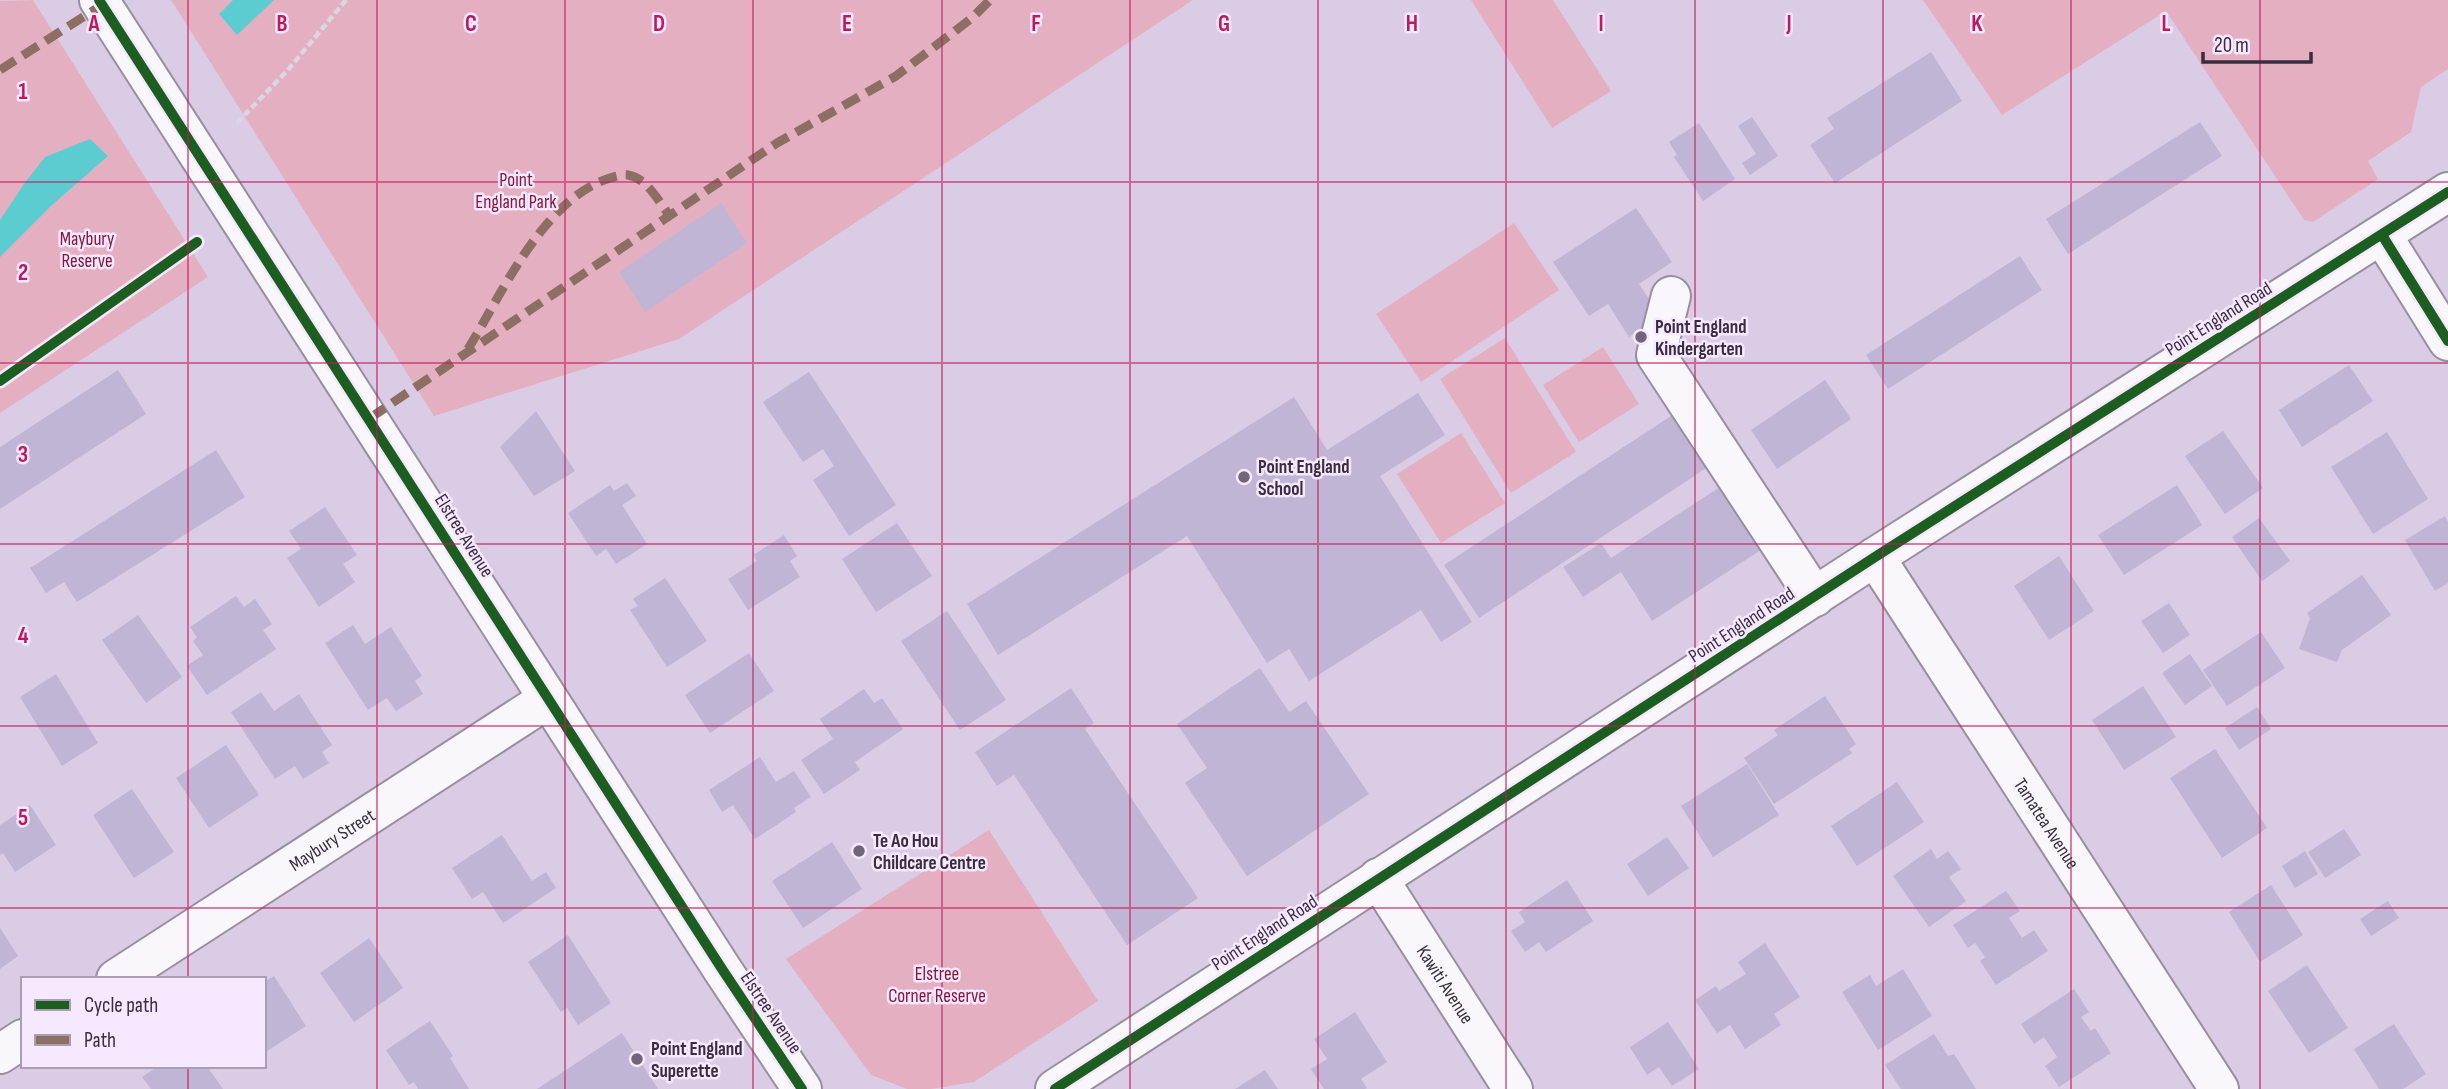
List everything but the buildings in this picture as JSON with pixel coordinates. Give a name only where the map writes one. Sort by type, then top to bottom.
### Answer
[{"type":"street","name":"Elstree Avenue","points":[[99,0],[802,1089]]},
{"type":"street","name":"Point England Road","points":[[1055,1089],[1106,1075],[1378,878],[2448,192]]},
{"type":"street","points":[[2382,235],[2448,341]]},
{"type":"street","points":[[1671,296],[1656,355],[1815,597]]},
{"type":"street","name":"Tamatea Avenue","points":[[1875,557],[2219,1089]]},
{"type":"street","name":"Maybury Street","points":[[119,977],[548,699]]},
{"type":"street","name":"Kawiti Avenue","points":[[1378,878],[1513,1089]]},
{"type":"street","points":[[0,1054],[21,1040]]},
{"type":"path","points":[[237,123],[287,71],[346,0]]},
{"type":"path","points":[[0,381],[197,242]]},
{"type":"green space","name":"Maybury Reserve","points":[[33,0],[208,277],[0,413],[0,1]]},
{"type":"green space","name":"Point England Park","points":[[171,0],[1193,0],[679,339],[434,416]]},
{"type":"green space","points":[[1471,0],[1553,0],[1611,91],[1552,128]]},
{"type":"green space","points":[[1923,0],[2448,0],[2448,69],[2421,87],[2411,132],[2368,161],[2378,179],[2313,222],[2304,220],[2166,11],[2002,115]]},
{"type":"green space","points":[[1514,223],[1559,290],[1421,382],[1376,314]]},
{"type":"green space","points":[[1505,338],[1576,452],[1511,493],[1440,379]]},
{"type":"green space","points":[[1603,347],[1639,404],[1579,442],[1543,385]]},
{"type":"green space","points":[[1461,433],[1505,503],[1441,543],[1397,474]]},
{"type":"green space","name":"Elstree Corner Reserve","points":[[989,830],[1098,1001],[974,1082],[931,1089],[907,1089],[871,1075],[786,959]]},
{"type":"shaded area","points":[[233,0],[274,0],[237,35],[219,14]]},
{"type":"shaded area","points":[[90,139],[108,156],[52,205],[0,257],[0,220],[24,184],[45,157]]},
{"type":"marked path","points":[[370,418],[777,143],[896,76],[972,18],[990,0]]},
{"type":"marked path","points":[[0,70],[102,5]]},
{"type":"marked path","points":[[468,349],[526,251],[563,207],[584,190],[621,175],[635,177],[657,197],[669,215]]},
{"type":"cycle path","points":[[99,0],[722,969],[802,1089]]},
{"type":"cycle path","points":[[1055,1089],[1875,557],[2448,192]]},
{"type":"cycle path","points":[[2382,235],[2448,341]]},
{"type":"cycle path","points":[[0,381],[197,242]]},
{"type":"place","name":"Point England Kindergarten","points":[[1641,337]]},
{"type":"place","name":"Point England School","points":[[1244,477]]},
{"type":"place","name":"Te Ao Hou Childcare Centre","points":[[859,851]]},
{"type":"place","name":"Point England Superette","points":[[637,1059]]}]
